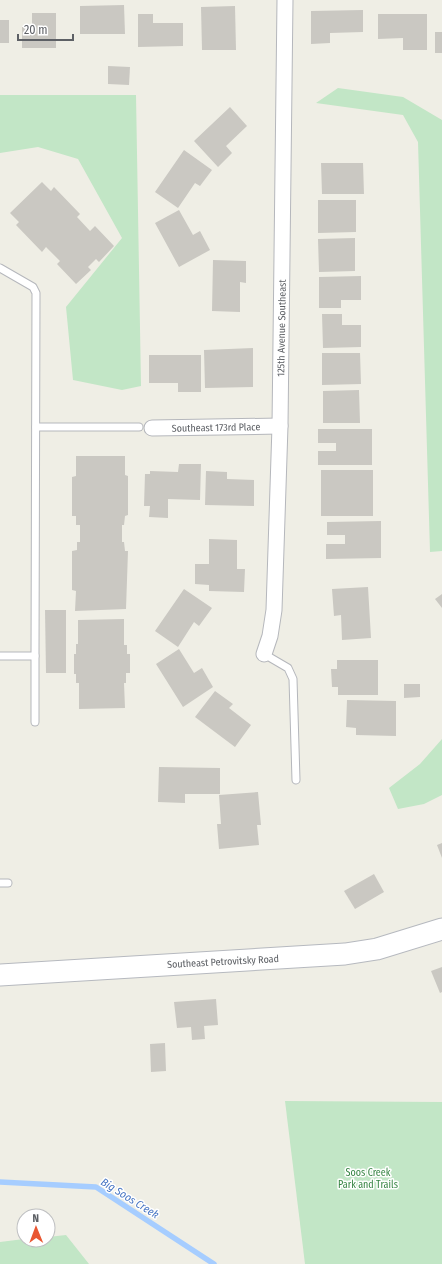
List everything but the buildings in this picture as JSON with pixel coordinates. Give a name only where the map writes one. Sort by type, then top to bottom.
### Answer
[{"type":"main road","name":"Southeast Petrovitsky Road","points":[[0,975],[345,954],[377,949],[442,929]]},
{"type":"street","name":"125th Avenue Southeast","points":[[264,654],[270,636],[274,610],[280,426],[285,0]]},
{"type":"street","name":"Southeast 173rd Place","points":[[146,428],[280,426]]},
{"type":"lane","points":[[0,268],[32,287],[36,293],[35,722]]},
{"type":"lane","points":[[36,427],[146,428]]},
{"type":"lane","points":[[264,654],[288,668],[293,679],[296,780]]},
{"type":"lane","points":[[0,656],[35,656]]},
{"type":"lane","points":[[0,883],[8,883]]},
{"type":"green space","points":[[338,88],[403,97],[442,120],[442,551],[430,552],[418,142],[403,115],[316,103]]},
{"type":"green space","points":[[0,95],[136,95],[141,386],[122,390],[73,380],[66,307],[122,238],[78,159],[38,147],[0,153]]},
{"type":"green space","points":[[442,739],[442,795],[424,804],[398,809],[389,788],[420,764]]},
{"type":"green space","name":"Soos Creek Park and Trails","points":[[285,1101],[442,1102],[442,1264],[305,1264]]},
{"type":"green space","points":[[66,1235],[89,1264],[0,1264],[0,1242],[16,1240],[16,1248],[56,1248],[56,1236]]},
{"type":"waterway","name":"Big Soos Creek","points":[[0,1182],[96,1187],[214,1264]]}]
